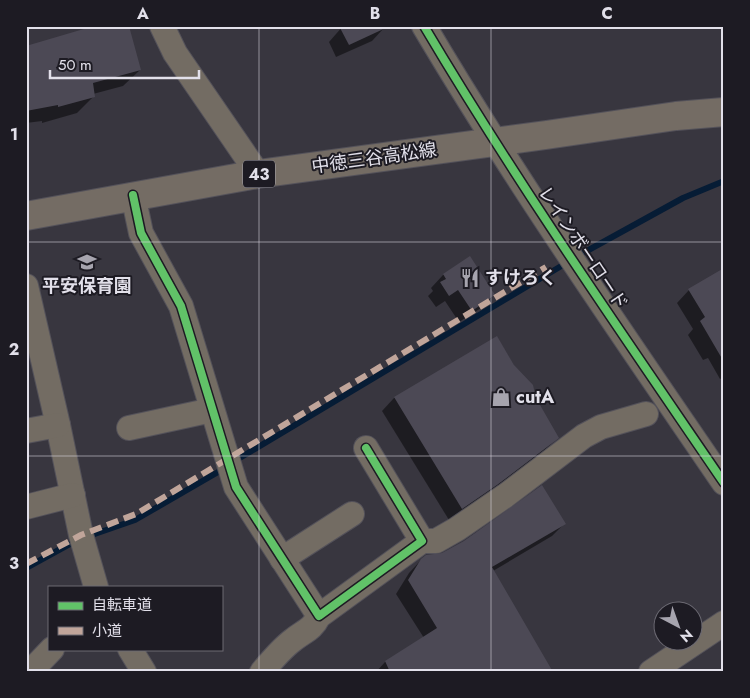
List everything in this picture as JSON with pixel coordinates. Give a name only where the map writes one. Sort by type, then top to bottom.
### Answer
[{"type":"main road","name":"中徳三谷高松線","points":[[26,216],[133,195],[258,174],[676,116],[724,112]]},
{"type":"street","points":[[162,26],[184,66],[258,174]]},
{"type":"street","name":"レインボーロード","points":[[424,26],[528,194],[724,483]]},
{"type":"street","points":[[133,195],[141,233],[181,306],[228,466],[236,487],[318,616]]},
{"type":"street","points":[[26,286],[32,337],[58,424],[80,535],[96,586]]},
{"type":"street","points":[[129,428],[212,410]]},
{"type":"street","points":[[262,672],[275,655],[314,626],[318,616],[422,541],[436,541],[457,529],[505,496],[584,436],[601,427],[646,414]]},
{"type":"street","points":[[26,431],[58,424]]},
{"type":"street","points":[[366,448],[422,541]]},
{"type":"street","points":[[26,507],[73,495]]},
{"type":"street","points":[[282,559],[352,514]]},
{"type":"street","points":[[651,672],[724,623]]},
{"type":"street","points":[[30,672],[51,650]]},
{"type":"street","points":[[131,650],[144,672]]},
{"type":"building","points":[[94,26],[129,26],[141,70],[93,83],[95,97],[58,107],[58,105],[26,111],[26,46]]},
{"type":"building","points":[[339,26],[390,26],[349,45]]},
{"type":"building","points":[[470,256],[495,295],[472,311],[458,290],[449,296],[440,282],[446,279],[443,274]]},
{"type":"building","points":[[724,268],[724,362],[700,321],[705,317],[688,289]]},
{"type":"building","points":[[497,336],[514,365],[533,385],[536,398],[559,438],[462,509],[394,397]]},
{"type":"building","points":[[542,485],[566,524],[492,567],[553,672],[390,672],[385,661],[437,628],[408,580],[421,559],[426,555],[442,553],[464,541]]},
{"type":"waterway","points":[[576,257],[683,198],[724,181]]},
{"type":"waterway","points":[[233,462],[568,262]]},
{"type":"waterway","points":[[86,537],[135,520],[225,468]]},
{"type":"waterway","points":[[26,568],[77,540]]},
{"type":"marked path","points":[[26,564],[81,535],[136,514],[546,267]]},
{"type":"cycle path","points":[[424,26],[459,85],[533,200],[724,483]]},
{"type":"cycle path","points":[[133,195],[141,233],[181,306],[236,487],[319,616],[422,541],[366,448]]},
{"type":"place","name":"平安保育園","points":[[87,262]]},
{"type":"place","name":"すけろく","points":[[470,278]]},
{"type":"place","name":"cutA","points":[[501,397]]}]
